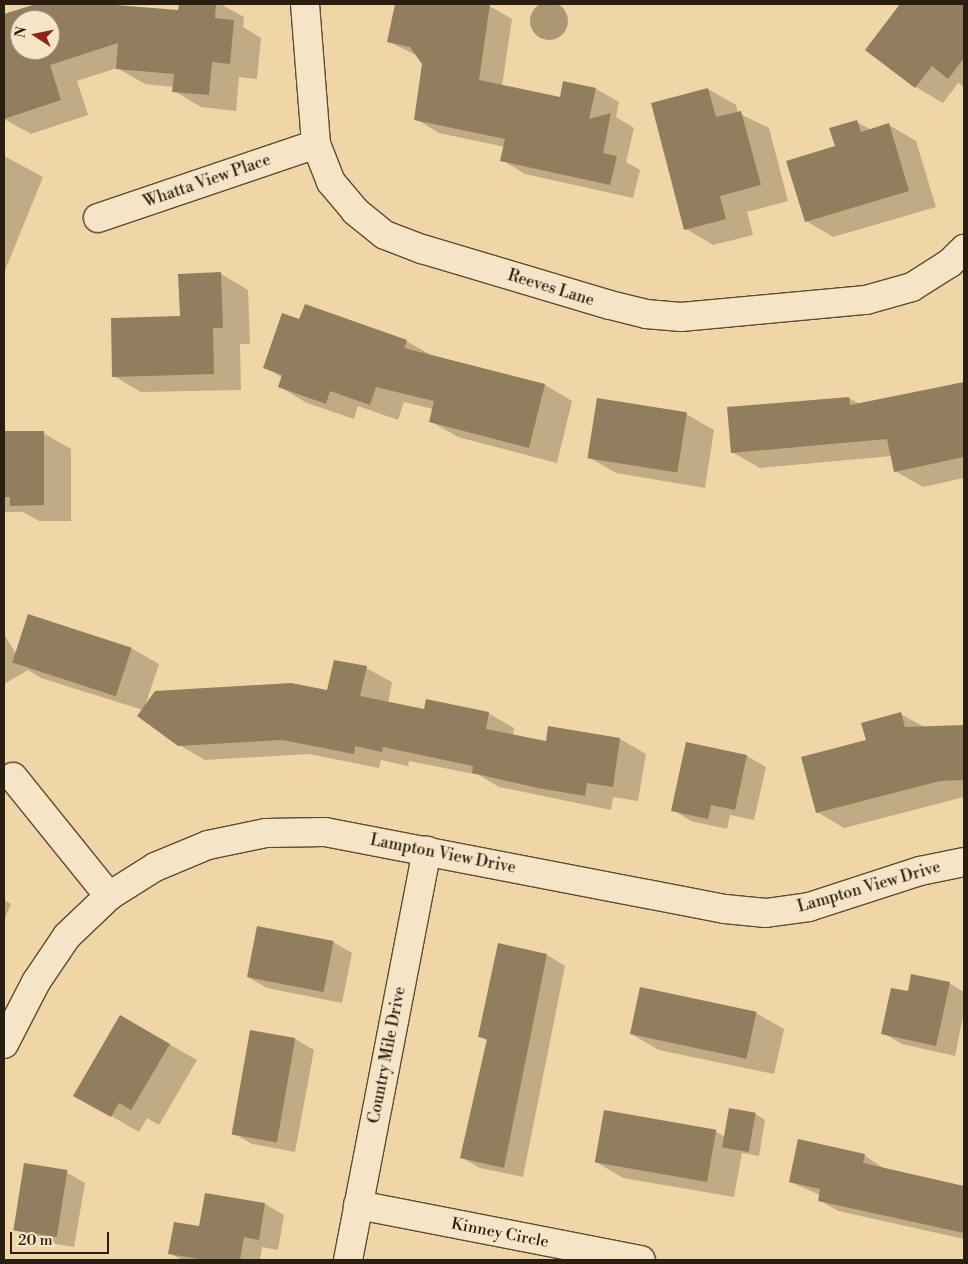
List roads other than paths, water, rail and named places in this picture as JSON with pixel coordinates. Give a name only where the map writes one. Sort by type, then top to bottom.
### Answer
[{"type":"street","name":"Reeves Lane","points":[[305,4],[316,144],[331,182],[355,211],[385,235],[422,249],[646,314],[717,315],[866,300],[912,287],[950,263],[964,249]]},
{"type":"street","name":"Whatta View Place","points":[[98,218],[316,144]]},
{"type":"street","points":[[13,777],[109,896]]},
{"type":"street","name":"Lampton View Drive","points":[[4,1044],[36,982],[67,936],[109,896],[155,867],[199,849],[266,833],[325,832],[427,850],[725,909],[766,913],[809,907],[920,871],[964,862]]},
{"type":"street","name":"Country Mile Drive","points":[[348,1260],[427,850]]},
{"type":"street","name":"Kinney Circle","points":[[358,1205],[641,1260]]}]
